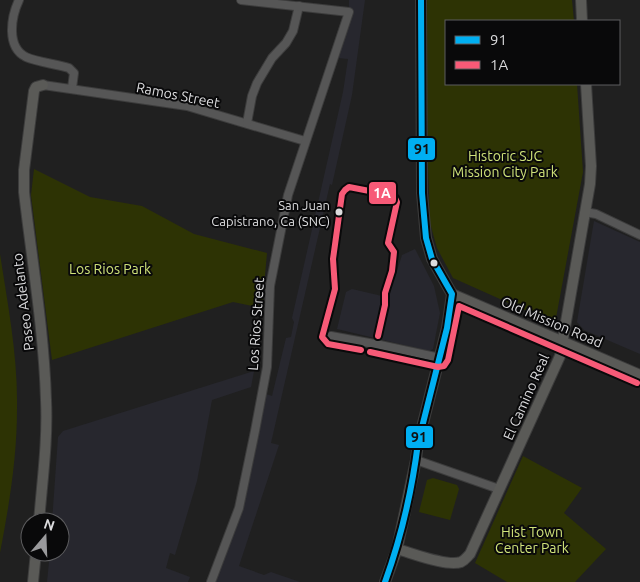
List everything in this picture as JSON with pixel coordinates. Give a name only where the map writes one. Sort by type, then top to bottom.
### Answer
[{"type":"street","points":[[19,0],[12,27],[15,47],[25,57],[69,68],[74,72],[72,88]]},
{"type":"street","points":[[242,0],[299,6],[293,31],[286,43],[272,58],[257,84],[252,96],[247,123]]},
{"type":"street","points":[[385,582],[397,549],[418,443],[447,328],[452,294],[432,259],[426,238],[422,193],[421,0]]},
{"type":"street","points":[[581,0],[582,20]]},
{"type":"street","name":"Los Rios Street","points":[[211,582],[239,508],[243,490],[267,368],[270,286],[288,195],[350,12],[299,6]]},
{"type":"street","name":"Ramos Street","points":[[43,84],[187,106],[305,141]]},
{"type":"street","name":"Paseo Adelanto","points":[[40,512],[45,448],[46,402],[43,343],[24,192],[24,178],[34,91],[36,87],[43,84]]},
{"type":"street","name":"El Camino Real","points":[[397,549],[450,562],[462,562],[470,554],[498,489],[559,359],[585,212],[591,166],[586,85]]},
{"type":"street","points":[[585,212],[596,214],[640,235]]},
{"type":"street","name":"Old Mission Road","points":[[452,294],[640,375]]},
{"type":"street","points":[[331,336],[440,358]]},
{"type":"street","points":[[416,460],[498,489]]},
{"type":"street","points":[[33,582],[35,562]]},
{"type":"shaded area","points":[[349,0],[365,0],[352,95],[271,443],[279,445],[239,566],[264,575],[271,572],[300,582],[214,582],[234,529],[266,394],[272,396],[286,338],[291,337],[294,322],[292,318],[343,92],[348,59],[338,58],[351,13]]},
{"type":"shaded area","points":[[594,221],[640,242],[640,354],[584,330],[577,322]]},
{"type":"shaded area","points":[[415,249],[434,286],[440,313],[433,349],[429,351],[337,329],[346,292],[352,289],[382,296],[388,275],[396,274],[402,255]]},
{"type":"shaded area","points":[[254,371],[251,387],[212,400],[197,481],[175,555],[170,553],[166,568],[190,577],[188,582],[47,582],[49,562],[70,562],[70,512],[53,512],[58,437],[63,431]]},
{"type":"green space","name":"Historic SJC Mission City Park","points":[[427,0],[572,0],[574,20],[445,20],[445,85],[577,85],[583,172],[554,323],[453,278],[437,248],[430,223],[426,53]]},
{"type":"green space","name":"Los Rios Park","points":[[34,169],[90,197],[142,206],[194,234],[267,253],[262,308],[233,302],[52,360],[31,195]]},
{"type":"green space","points":[[0,254],[14,351],[17,409],[16,446],[12,482],[0,553]]},
{"type":"green space","name":"Hist Town Center Park","points":[[523,456],[582,488],[564,513],[606,549],[575,582],[507,582],[475,563]]},
{"type":"green space","points":[[433,478],[457,485],[459,489],[450,520],[419,512],[427,480]]},
{"type":"transit line","name":"91","points":[[385,582],[405,514],[418,443],[447,328],[452,294],[432,259],[426,238],[422,193],[421,0]]},
{"type":"transit line","name":"1A","points":[[361,350],[328,344],[322,337],[335,289],[333,259],[342,194],[349,187],[390,195],[397,202],[388,243],[394,252],[392,271],[385,293],[385,305],[378,336]]},
{"type":"transit line","name":"1A","points":[[370,352],[438,367],[444,366],[448,360],[459,306],[637,383]]},
{"type":"place","name":"San Juan Capistrano, Ca (SNC)","points":[[339,212]]}]
